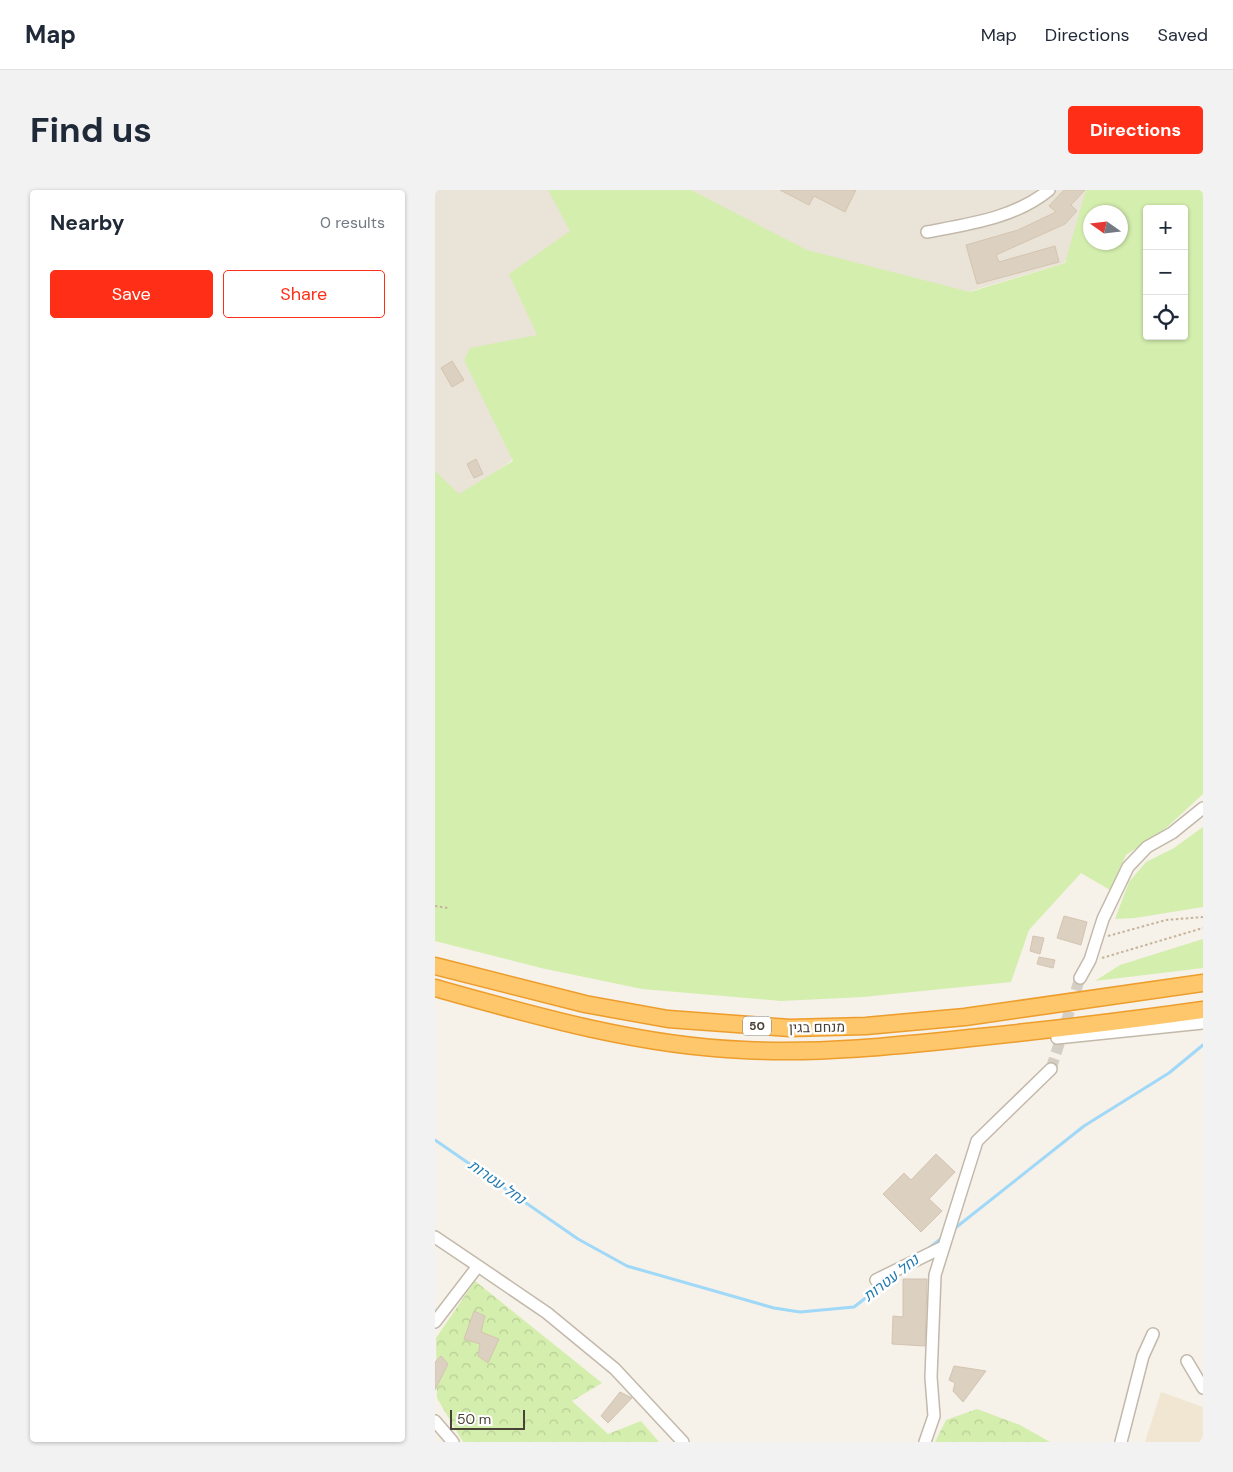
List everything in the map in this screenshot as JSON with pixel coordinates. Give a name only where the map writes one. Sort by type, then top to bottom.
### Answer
[{"type":"highway","name":"מנחם בגין","points":[[435,966],[576,1002],[668,1019],[790,1028],[866,1026],[965,1017],[1203,983]]},
{"type":"highway","name":"מנחם בגין","points":[[435,988],[585,1027],[670,1042],[743,1050],[873,1049],[1077,1027],[1203,1010]]},
{"type":"street","points":[[927,232],[974,223],[1006,213],[1033,202],[1049,190]]},
{"type":"street","points":[[1080,978],[1090,960],[1103,919],[1128,867],[1147,847],[1172,833],[1203,808]]},
{"type":"street","points":[[1057,1038],[1203,1023]]},
{"type":"street","points":[[925,1442],[934,1416],[931,1377],[935,1275],[941,1248],[977,1141],[1051,1069]]},
{"type":"street","points":[[435,1237],[547,1313],[615,1369],[683,1442]]},
{"type":"street","points":[[876,1280],[941,1248]]},
{"type":"street","points":[[435,1322],[478,1266]]},
{"type":"street","points":[[1121,1442],[1143,1356],[1153,1334]]},
{"type":"street","points":[[1187,1361],[1203,1388]]},
{"type":"street","points":[[435,1421],[453,1442]]},
{"type":"path","points":[[435,906],[448,908]]},
{"type":"path","points":[[1096,940],[1167,920],[1203,917]]},
{"type":"path","points":[[1090,960],[1109,957],[1203,928]]},
{"type":"shaded area","points":[[435,190],[605,190],[511,461],[461,496],[435,476]]},
{"type":"shaded area","points":[[644,190],[1100,190],[1093,205],[1083,205],[1083,224],[1064,263],[971,291],[938,334]]},
{"type":"shaded area","points":[[1161,1392],[1203,1407],[1203,1435],[1200,1442],[1145,1442]]},
{"type":"green space","points":[[548,190],[691,190],[807,250],[970,292],[1065,263],[1086,190],[1203,190],[1203,794],[1165,829],[1126,855],[1110,890],[1081,873],[1029,930],[1011,982],[863,997],[781,1001],[642,989],[541,968],[435,941],[435,471],[459,494],[513,461],[464,360],[470,348],[537,335],[509,274],[570,231]]},
{"type":"green space","points":[[1203,827],[1203,907],[1135,918],[1115,919],[1129,882],[1146,862],[1174,848]]},
{"type":"green space","points":[[1203,939],[1203,968],[1095,981],[1120,965]]},
{"type":"green space","points":[[475,1281],[602,1383],[572,1401],[608,1434],[641,1421],[659,1442],[463,1442],[437,1398],[436,1338]]},
{"type":"green space","points":[[977,1409],[1020,1425],[1050,1442],[935,1442],[946,1420]]},
{"type":"building","points":[[780,190],[856,190],[845,212],[814,196],[809,205]]},
{"type":"building","points":[[1064,190],[1085,190],[1071,205],[1077,211],[1065,224],[996,255],[999,262],[1055,246],[1059,262],[977,284],[966,245],[1018,230],[1056,212],[1049,206]]},
{"type":"building","points":[[452,361],[464,380],[452,387],[441,368]]},
{"type":"building","points":[[476,459],[483,474],[474,478],[467,464]]},
{"type":"building","points":[[1064,916],[1087,922],[1081,945],[1057,938]]},
{"type":"building","points":[[1033,936],[1044,938],[1040,954],[1030,951]]},
{"type":"building","points":[[1039,957],[1055,960],[1053,968],[1037,964]]},
{"type":"building","points":[[936,1154],[955,1172],[929,1199],[942,1211],[921,1232],[883,1194],[904,1173],[911,1180]]},
{"type":"building","points":[[903,1279],[927,1279],[925,1346],[892,1344],[893,1316],[903,1317]]},
{"type":"building","points":[[474,1311],[485,1316],[481,1332],[499,1339],[488,1363],[478,1356],[480,1344],[464,1339]]},
{"type":"building","points":[[441,1356],[448,1364],[435,1390],[435,1362]]},
{"type":"building","points":[[954,1366],[986,1371],[963,1402],[953,1391],[955,1383],[949,1380]]},
{"type":"building","points":[[620,1392],[632,1398],[608,1423],[601,1416]]},
{"type":"waterway","name":"נחל עטרות","points":[[954,1229],[1084,1126],[1169,1073],[1203,1045]]},
{"type":"waterway","name":"נחל עטרות","points":[[435,1140],[578,1239],[627,1266],[774,1308],[800,1312],[854,1307],[890,1279]]},
{"type":"waterway","name":"נחל עטרות","points":[[928,1249],[943,1237]]},
{"type":"tunnel","points":[[1051,1069],[1080,978]]}]
